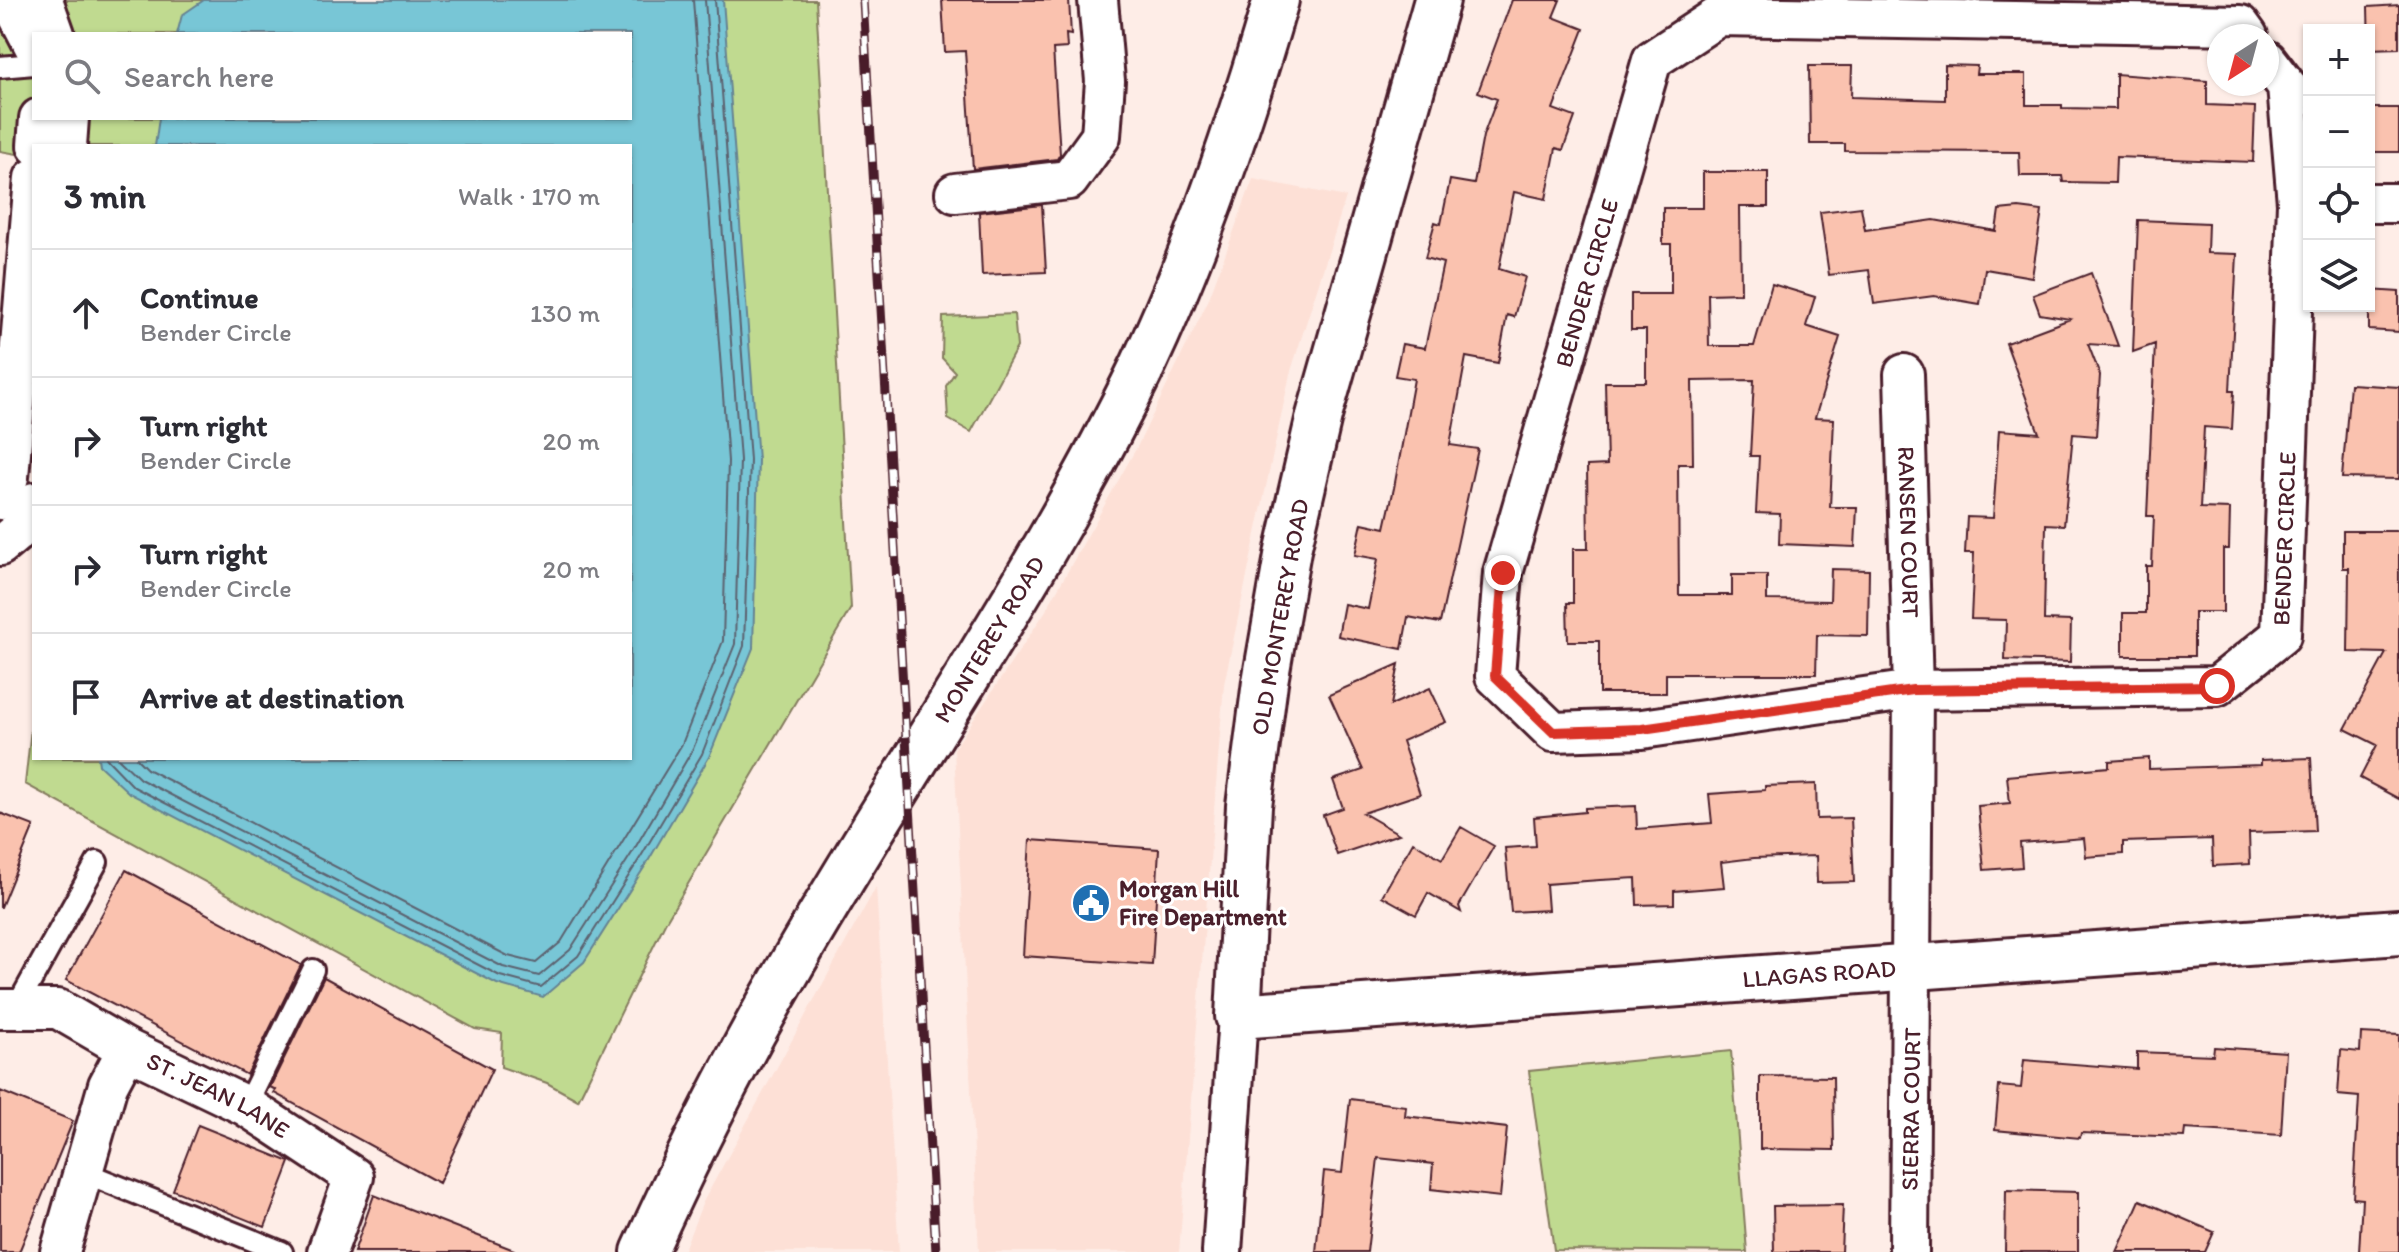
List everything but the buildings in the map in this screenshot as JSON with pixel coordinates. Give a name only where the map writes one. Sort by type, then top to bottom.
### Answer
[{"type":"street","points":[[10,0],[32,42]]},
{"type":"street","points":[[43,0],[54,32]]},
{"type":"street","points":[[955,193],[1069,180],[1101,136],[1105,81],[1098,0]]},
{"type":"street","name":"MONTEREY ROAD","points":[[644,1252],[687,1158],[788,969],[1052,536],[1143,363],[1218,181],[1276,0]]},
{"type":"street","name":"OLD MONTEREY ROAD","points":[[1222,1252],[1249,806],[1265,682],[1288,550],[1327,385],[1437,0]]},
{"type":"street","name":"BENDER CIRCLE","points":[[2207,24],[1719,16],[1652,60],[1503,573],[1495,676],[1553,732],[1642,729],[1913,690],[2217,686],[2281,635],[2303,203],[2287,86],[2279,76]]},
{"type":"street","points":[[37,144],[39,120]]},
{"type":"street","points":[[67,144],[69,120]]},
{"type":"street","points":[[0,500],[9,477],[32,202]]},
{"type":"street","points":[[2375,203],[2399,203]]},
{"type":"street","name":"RANSEN COURT","points":[[1904,374],[1913,690]]},
{"type":"street","points":[[0,546],[18,531],[32,506]]},
{"type":"street","points":[[1913,690],[1913,966]]},
{"type":"street","name":"LLAGAS ROAD","points":[[1238,1016],[2399,932]]},
{"type":"street","name":"SIERRA COURT","points":[[1909,1252],[1913,966]]},
{"type":"street","name":"ST. JEAN LANE","points":[[8,1009],[58,1009],[127,1049],[246,1106],[354,1177],[327,1252]]},
{"type":"street","points":[[60,1252],[108,1085],[127,1049]]},
{"type":"lane","points":[[0,67],[32,64]]},
{"type":"lane","points":[[8,1009],[97,862]]},
{"type":"lane","points":[[246,1106],[313,970]]},
{"type":"lane","points":[[83,1172],[282,1252]]},
{"type":"shaded area","points":[[1253,179],[1346,197],[1290,374],[1224,684],[1179,1252],[979,1252],[954,749],[1045,612],[1137,447],[1208,301]]},
{"type":"shaded area","points":[[876,887],[899,1252],[683,1252],[703,1202]]},
{"type":"green space","points":[[0,0],[816,0],[851,608],[665,923],[578,1100],[547,1083],[501,1067],[502,1033],[475,1029],[25,784],[32,719],[32,760],[632,760],[632,144],[32,144],[32,157],[0,151]]},
{"type":"green space","points":[[1014,314],[1017,347],[971,432],[948,419],[946,386],[955,372],[942,358],[943,317]]},
{"type":"green space","points":[[1731,1051],[1747,1252],[1554,1250],[1529,1071]]},
{"type":"water","points":[[204,0],[723,0],[758,460],[753,648],[709,757],[647,863],[584,962],[543,997],[497,984],[129,793],[99,765],[98,760],[632,760],[632,144],[155,144],[159,120],[632,120],[632,32],[178,32],[182,15]]},
{"type":"railway","points":[[863,0],[936,1252]]},
{"type":"place","name":"Morgan Hill Fire Department","points":[[1091,903]]},
{"type":"route","points":[[1503,573],[1495,676],[1553,732],[1642,729],[1913,690],[2217,686]]}]
